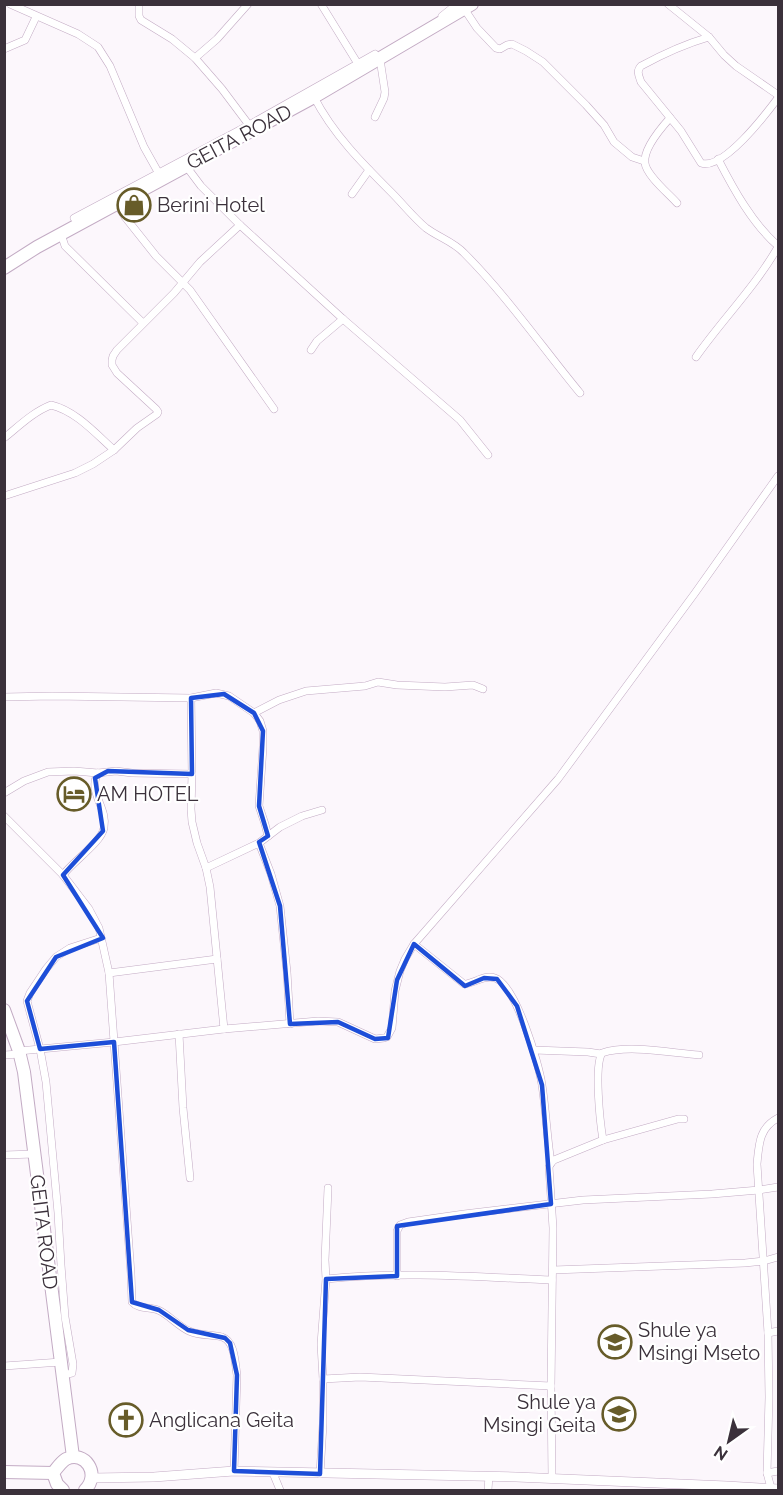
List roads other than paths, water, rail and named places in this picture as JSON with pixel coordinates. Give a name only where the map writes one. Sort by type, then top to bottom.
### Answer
[{"type":"highway","name":"GEITA ROAD","points":[[4,268],[37,247],[314,97],[464,6]]},
{"type":"highway","name":"GEITA ROAD","points":[[4,1010],[24,1072],[73,1457]]},
{"type":"highway","points":[[53,1473],[64,1460],[73,1457],[80,1459],[90,1466],[92,1478],[85,1491]]},
{"type":"highway","points":[[4,1472],[53,1473]]},
{"type":"highway","points":[[53,1473],[57,1484],[63,1491]]},
{"type":"street","points":[[10,4],[69,30],[87,39],[98,48],[110,66],[136,128],[158,172]]},
{"type":"street","points":[[139,4],[141,20],[172,39],[195,58],[230,98],[249,125]]},
{"type":"street","points":[[195,58],[217,39],[248,4]]},
{"type":"street","points":[[321,4],[358,64]]},
{"type":"street","points":[[668,4],[709,37],[736,66],[778,97],[740,143],[708,164],[701,163],[687,140],[641,82],[638,75],[639,69],[644,64],[692,41],[709,37]]},
{"type":"street","points":[[74,218],[249,125],[464,6],[477,28],[496,48],[500,49],[512,44],[543,62],[601,121],[615,142],[632,157],[644,161]]},
{"type":"street","points":[[5,49],[25,40],[36,17]]},
{"type":"street","points":[[375,117],[385,92],[380,59]]},
{"type":"street","points":[[314,97],[335,131],[412,215],[427,228],[464,252],[580,393]]},
{"type":"street","points":[[670,118],[651,144],[644,161],[651,175],[677,203]]},
{"type":"street","points":[[696,357],[762,274],[778,246],[742,203],[718,159]]},
{"type":"street","points":[[186,166],[201,186],[240,225],[343,319],[460,420],[488,455]]},
{"type":"street","points":[[352,194],[369,170]]},
{"type":"street","points":[[117,204],[152,251],[190,290],[274,409]]},
{"type":"street","points":[[4,496],[75,473],[93,464],[155,416],[158,412],[156,409],[122,378],[112,365],[114,353],[200,262],[240,225]]},
{"type":"street","points":[[61,234],[65,246],[144,323]]},
{"type":"street","points":[[311,350],[317,341],[343,319]]},
{"type":"street","points":[[4,438],[41,409],[51,405],[70,413],[85,423],[114,450]]},
{"type":"street","points":[[4,1055],[40,1049],[318,1021],[338,1022],[375,1039],[387,1037],[392,1028],[398,980],[405,959],[414,944],[558,778],[778,476]]},
{"type":"street","points":[[254,712],[279,699],[306,691],[364,686],[378,682],[445,687],[473,685],[483,689]]},
{"type":"street","points":[[4,697],[192,698],[216,693],[237,700],[254,712],[263,731],[259,806],[268,836]]},
{"type":"street","points":[[192,698],[192,822],[206,867],[213,906],[225,1029]]},
{"type":"street","points":[[4,793],[24,781],[48,772],[116,771],[192,774]]},
{"type":"street","points":[[63,875],[104,831],[104,814],[94,784],[98,773]]},
{"type":"street","points":[[206,867],[259,843],[302,816],[322,810]]},
{"type":"street","points":[[4,816],[63,875],[89,909],[99,928],[109,973],[132,1302],[135,1306],[159,1310],[188,1330],[203,1335],[224,1337],[230,1343],[237,1374],[234,1471]]},
{"type":"street","points":[[259,843],[272,874],[280,906],[290,1024]]},
{"type":"street","points":[[4,1366],[62,1369],[72,1373],[74,1364],[65,1317],[46,1082],[27,1001],[30,993],[56,957],[70,948],[101,938]]},
{"type":"street","points":[[414,944],[464,984],[488,977],[499,980],[517,1006],[534,1050],[542,1085],[551,1163],[549,1167],[553,1228],[552,1478]]},
{"type":"street","points":[[109,973],[218,959]]},
{"type":"street","points":[[179,1034],[190,1178]]},
{"type":"street","points":[[534,1050],[601,1054],[615,1049],[628,1049],[699,1056]]},
{"type":"street","points":[[601,1054],[599,1095],[603,1140]]},
{"type":"street","points":[[92,1478],[154,1477],[234,1471],[552,1478],[775,1489],[767,1473],[768,1333],[757,1164],[759,1141],[771,1122],[778,1118]]},
{"type":"street","points":[[551,1163],[570,1152],[603,1140],[684,1119]]},
{"type":"street","points":[[4,1155],[34,1154]]},
{"type":"street","points":[[397,1276],[397,1231],[400,1225],[428,1219],[552,1204],[778,1187]]},
{"type":"street","points":[[320,1474],[323,1424],[321,1344],[326,1279],[328,1188]]},
{"type":"street","points":[[553,1270],[720,1264],[764,1261],[778,1257]]},
{"type":"street","points":[[326,1279],[348,1276],[448,1275],[552,1280]]},
{"type":"street","points":[[768,1333],[778,1331]]},
{"type":"street","points":[[323,1379],[360,1377],[551,1386]]},
{"type":"street","points":[[768,1397],[778,1395]]},
{"type":"street","points":[[767,1473],[778,1471]]},
{"type":"street","points":[[273,1473],[279,1491]]},
{"type":"street","points":[[488,1491],[489,1476]]},
{"type":"place","name":"Berini Hotel","points":[[134,205]]},
{"type":"place","name":"AM HOTEL","points":[[74,794]]},
{"type":"place","name":"Shule ya Msingi Mseto","points":[[615,1342]]},
{"type":"place","name":"Shule ya Msingi Geita","points":[[619,1414]]},
{"type":"place","name":"Anglicana Geita","points":[[126,1420]]}]
